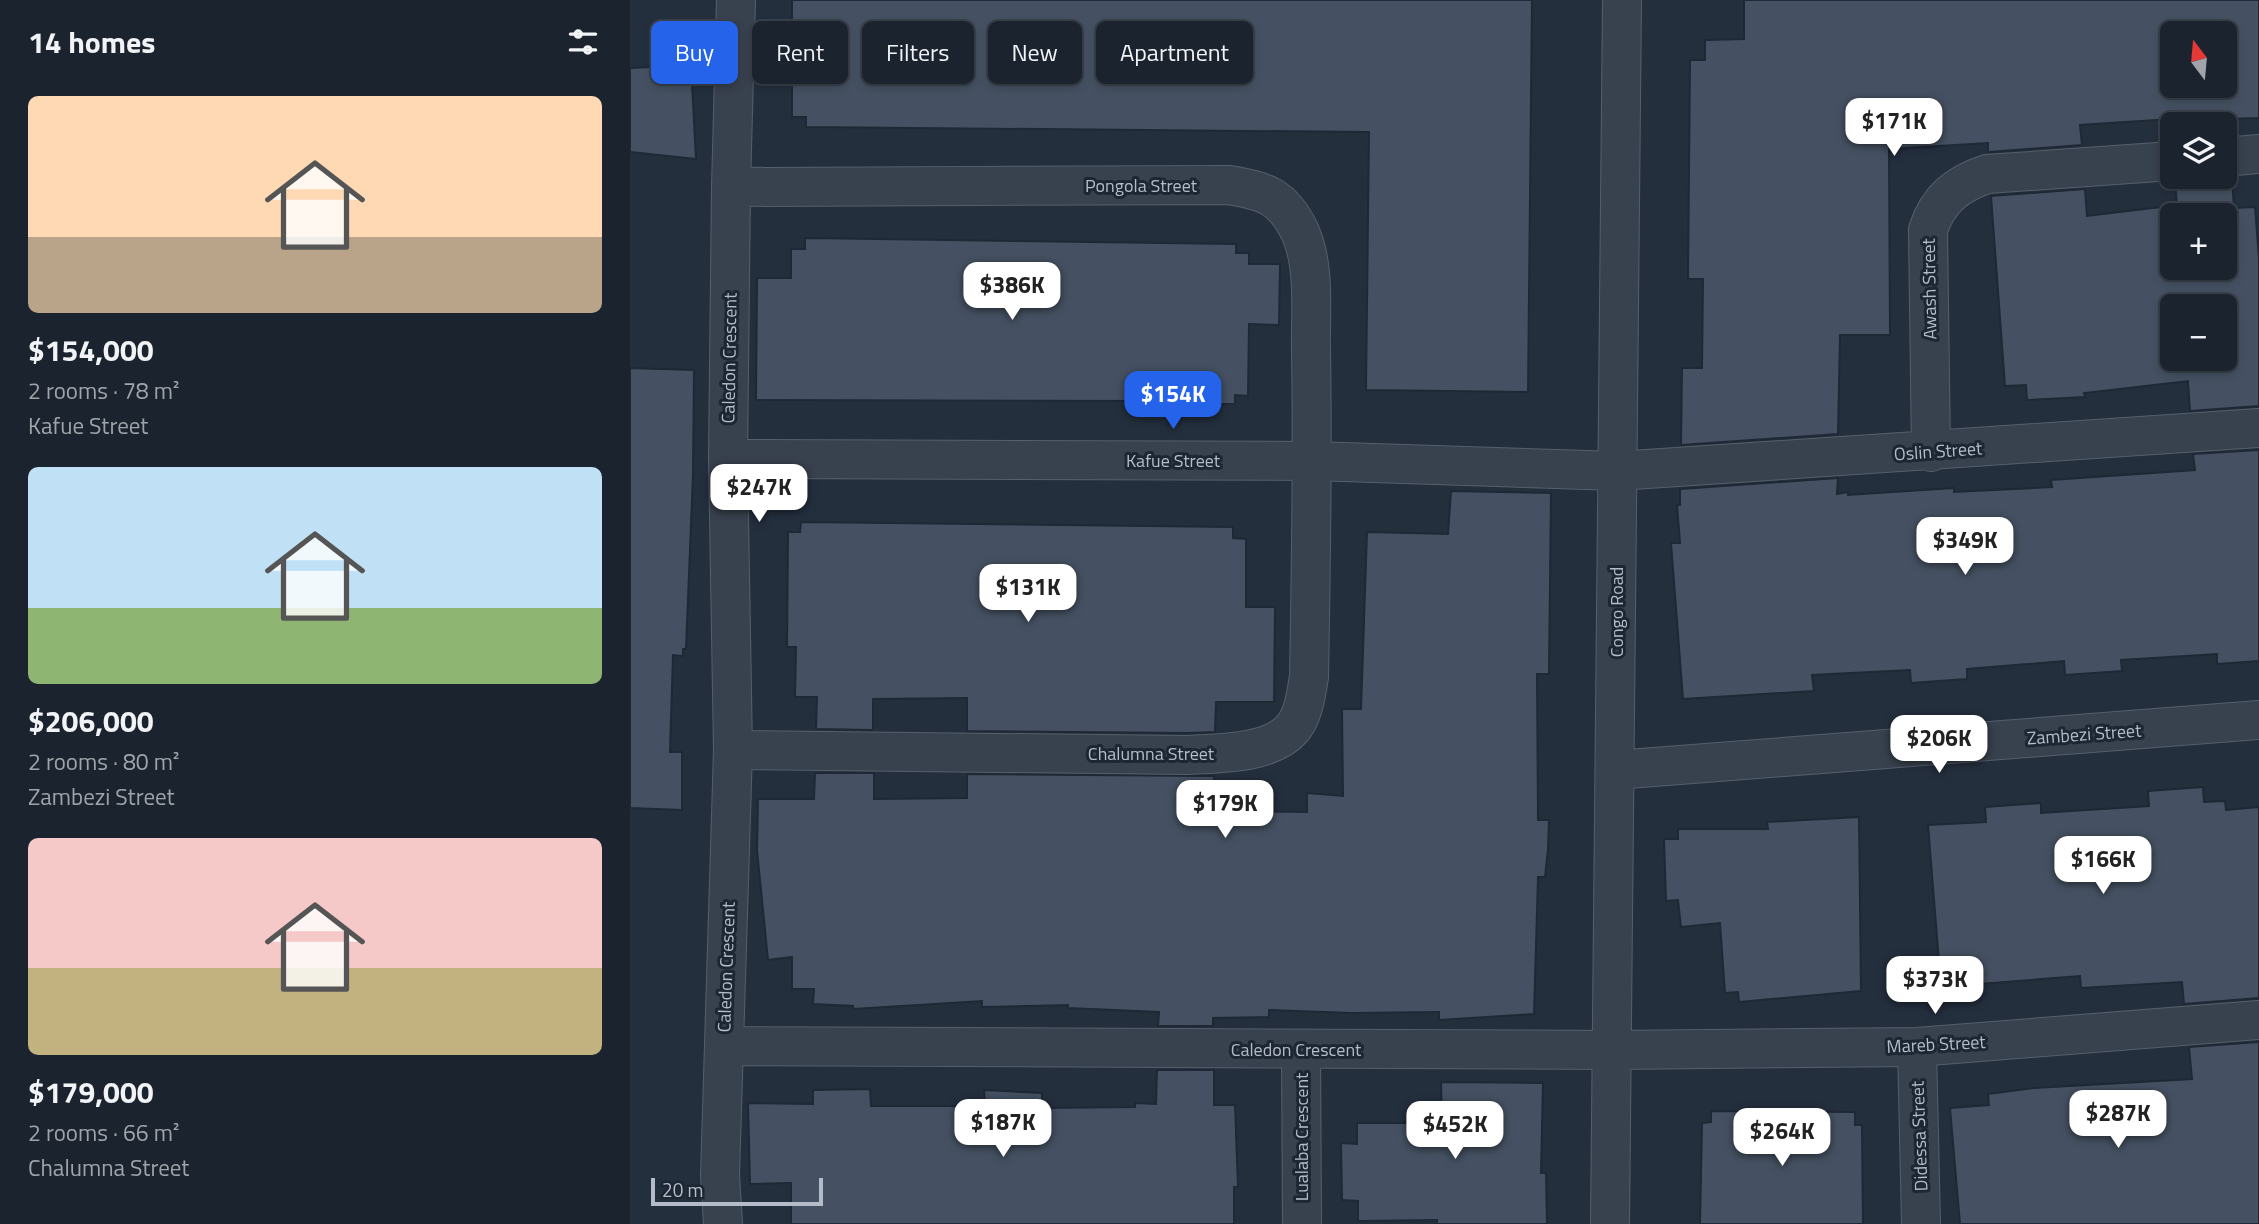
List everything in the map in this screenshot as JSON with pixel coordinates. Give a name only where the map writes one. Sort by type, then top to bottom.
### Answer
[{"type":"street","name":"Caledon Crescent","points":[[736,0],[731,187],[729,459],[733,750],[724,1046],[1612,1050]]},
{"type":"street","name":"Congo Road","points":[[1611,1224],[1622,0]]},
{"type":"street","points":[[2237,156],[2259,154]]},
{"type":"street","name":"Awash Street","points":[[1931,452],[1928,230],[1941,202],[1968,180],[1987,174],[2160,162]]},
{"type":"street","name":"Pongola Street","points":[[731,187],[1229,185],[1263,191],[1284,207],[1300,233],[1309,266],[1313,461]]},
{"type":"street","name":"Oslin Street","points":[[1617,471],[2259,428]]},
{"type":"street","name":"Kafue Street","points":[[729,459],[1313,461],[1617,471]]},
{"type":"street","name":"Chalumna Street","points":[[733,750],[1188,754],[1239,752],[1275,741],[1292,729],[1303,709],[1310,677],[1313,461]]},
{"type":"street","name":"Zambezi Street","points":[[1615,770],[2259,720]]},
{"type":"street","name":"Mareb Street","points":[[1612,1050],[1917,1047],[2259,1020]]},
{"type":"street","points":[[723,1224],[720,1175],[724,1046]]},
{"type":"street","name":"Didessa Street","points":[[1917,1047],[1922,1224]]},
{"type":"street","name":"Lualaba Crescent","points":[[1301,1049],[1302,1224]]},
{"type":"building","points":[[792,0],[1532,0],[1528,392],[1366,390],[1369,132],[806,127],[806,117],[792,117],[792,84],[848,84],[848,21],[792,21]]},
{"type":"building","points":[[1744,0],[2259,0],[2259,118],[2237,119],[2237,112],[2160,112],[2160,120],[2080,125],[2082,145],[1988,152],[1988,143],[1889,149],[1890,335],[1840,335],[1838,434],[1681,445],[1682,368],[1702,368],[1703,279],[1688,279],[1690,60],[1705,60],[1705,40],[1744,39]]},
{"type":"building","points":[[651,67],[651,84],[692,84],[696,159],[630,152],[630,68]]},
{"type":"building","points":[[2085,189],[2087,216],[2160,207],[2160,280],[2237,280],[2237,208],[2255,207],[2259,259],[2259,406],[2190,411],[2188,381],[2084,393],[2085,397],[2027,400],[2026,385],[2005,386],[1991,196]]},
{"type":"building","points":[[2176,189],[2233,189],[2234,203],[2177,203]]},
{"type":"building","points":[[805,238],[1236,244],[1236,253],[1249,253],[1249,264],[1280,264],[1279,325],[1249,324],[1248,396],[1235,395],[1235,404],[1146,404],[1147,401],[756,400],[757,278],[791,278],[791,249],[805,249]]},
{"type":"building","points":[[630,368],[694,370],[686,649],[683,649],[683,656],[673,655],[670,752],[682,752],[682,810],[630,808]]},
{"type":"building","points":[[2259,450],[2259,661],[2217,664],[2217,654],[2121,660],[2122,671],[2065,675],[2064,661],[1967,669],[1967,679],[1911,683],[1910,670],[1812,675],[1814,691],[1683,699],[1671,543],[1680,543],[1677,505],[1680,505],[1680,489],[1838,478],[1837,494],[1848,492],[1848,495],[1954,488],[1954,492],[2052,487],[2051,480],[2195,470],[2193,454]]},
{"type":"building","points":[[1451,491],[1551,493],[1549,674],[1537,674],[1538,820],[1549,820],[1545,877],[1538,877],[1534,1014],[1439,1020],[1439,1012],[1269,1010],[1269,1017],[1213,1018],[1213,1026],[1158,1026],[1159,1012],[1068,1008],[1068,1005],[982,1007],[982,1001],[853,1009],[853,1006],[813,1004],[814,989],[792,989],[792,957],[768,960],[757,850],[758,799],[814,799],[815,773],[874,773],[874,799],[967,798],[967,774],[1214,776],[1214,811],[1307,812],[1307,793],[1343,796],[1342,709],[1361,709],[1367,532],[1448,534]]},
{"type":"building","points":[[801,522],[1233,527],[1233,538],[1246,539],[1246,607],[1275,607],[1274,702],[1216,702],[1215,732],[1188,733],[967,731],[967,698],[873,699],[873,730],[816,729],[817,697],[795,697],[796,647],[787,647],[788,532],[800,532]]},
{"type":"building","points":[[2203,787],[2204,802],[2225,801],[2226,810],[2259,807],[2259,998],[2184,1004],[2182,982],[2081,988],[2080,976],[1941,987],[1928,825],[1986,822],[1985,807],[2041,803],[2041,813],[2149,806],[2148,791]]},
{"type":"building","points":[[1859,817],[1861,991],[1739,1002],[1738,992],[1725,993],[1720,923],[1681,927],[1678,900],[1666,901],[1664,839],[1678,839],[1678,829],[1768,829],[1767,822]]},
{"type":"building","points":[[2259,1042],[2259,1224],[1960,1224],[1950,1108],[1989,1105],[1988,1094],[2034,1088],[2192,1079],[2189,1047]]},
{"type":"building","points":[[1157,1070],[1214,1070],[1214,1105],[1235,1105],[1238,1187],[1234,1187],[1234,1224],[791,1224],[791,1183],[750,1184],[748,1103],[813,1104],[813,1090],[870,1089],[871,1106],[985,1106],[984,1090],[1042,1093],[1042,1108],[1135,1107],[1135,1103],[1156,1104]]},
{"type":"building","points":[[1441,1082],[1543,1083],[1541,1173],[1546,1173],[1547,1224],[1437,1224],[1437,1220],[1358,1221],[1358,1201],[1342,1200],[1341,1143],[1357,1144],[1357,1123],[1442,1123]]},
{"type":"building","points":[[1711,1111],[1855,1112],[1855,1125],[1862,1125],[1863,1224],[1700,1224],[1702,1123],[1711,1122]]}]
